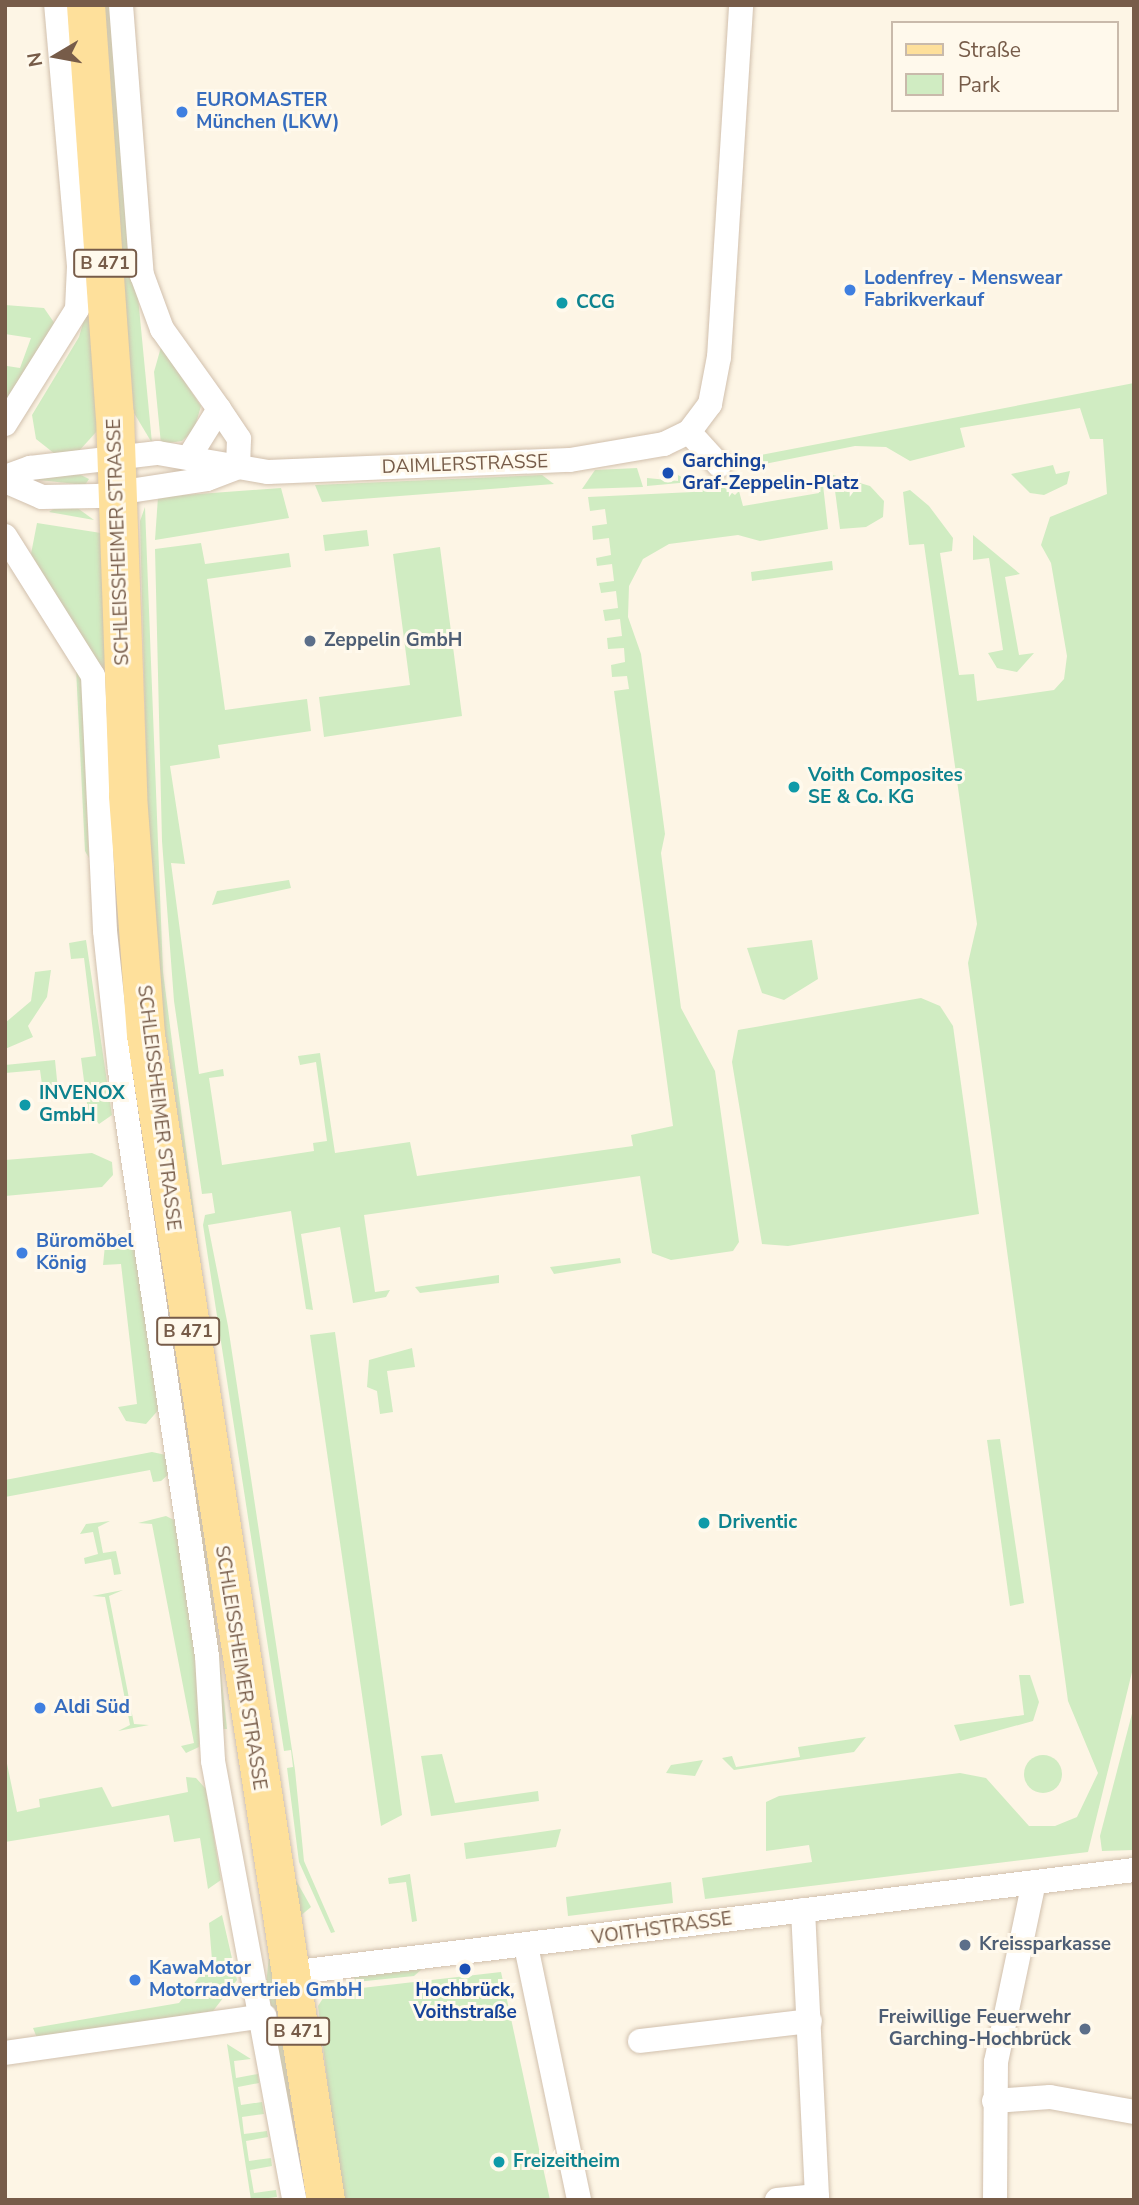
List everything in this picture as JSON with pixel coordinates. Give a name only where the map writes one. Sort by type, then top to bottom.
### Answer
[{"type":"main road","name":"SCHLEISSHEIMER STRASSE","points":[[86,5],[117,477],[131,852],[146,1035],[326,2200]]},
{"type":"street","points":[[5,424],[76,309],[79,266],[56,5]]},
{"type":"street","points":[[121,5],[142,275],[162,329],[239,439],[238,467]]},
{"type":"street","points":[[719,465],[689,432],[710,404],[719,358],[741,5]]},
{"type":"street","points":[[191,454],[217,406]]},
{"type":"street","name":"DAIMLERSTRASSE","points":[[117,477],[191,454],[238,467],[297,472],[570,460],[664,444],[689,432]]},
{"type":"street","name":"DAIMLERSTRASSE","points":[[117,477],[207,480],[238,467]]},
{"type":"street","points":[[5,479],[30,468],[117,477]]},
{"type":"street","points":[[5,479],[42,497],[117,477]]},
{"type":"street","name":"SCHLEISSHEIMER STRASSE","points":[[5,536],[93,676],[105,931],[120,1071],[207,1656],[213,1761],[250,1976],[264,2016],[294,2200]]},
{"type":"street","name":"VOITHSTRASSE","points":[[289,1973],[1134,1870]]},
{"type":"street","points":[[995,2200],[994,2101],[1010,1982],[1034,1882]]},
{"type":"street","points":[[777,2200],[817,2198],[803,1910]]},
{"type":"street","points":[[526,1946],[579,2200]]},
{"type":"street","points":[[5,2053],[264,2016]]},
{"type":"street","points":[[640,2041],[810,2021]]},
{"type":"street","points":[[994,2101],[1050,2097],[1134,2112]]},
{"type":"green space","points":[[100,5],[110,5],[152,443],[134,413]]},
{"type":"green space","points":[[89,302],[98,430],[78,452],[55,454],[36,439],[32,415],[79,337]]},
{"type":"green space","points":[[5,305],[44,308],[55,324],[5,406],[7,366],[20,368],[31,338],[5,334]]},
{"type":"green space","points":[[161,347],[201,406],[194,430],[182,441],[161,444],[154,372]]},
{"type":"green space","points":[[1134,383],[1134,1664],[1088,1852],[705,1899],[702,1878],[812,1862],[809,1845],[766,1851],[766,1802],[779,1796],[960,1773],[986,1778],[1029,1826],[1055,1826],[1077,1817],[1098,1773],[1068,1701],[968,963],[977,924],[924,544],[909,545],[903,492],[910,490],[929,506],[953,538],[952,551],[940,553],[959,675],[974,674],[977,701],[1054,690],[1064,679],[1067,656],[1051,563],[1041,545],[1050,517],[1107,494],[1103,439],[1090,439],[1080,408],[960,428],[965,447],[910,461],[886,447],[855,446],[745,468],[730,461]]},
{"type":"green space","points":[[1053,465],[1056,474],[1070,471],[1067,484],[1044,495],[1030,493],[1011,474]]},
{"type":"green space","points":[[637,468],[643,487],[582,489],[595,470]]},
{"type":"green space","points":[[59,473],[81,475],[89,479],[85,485],[30,479]]},
{"type":"green space","points":[[542,475],[554,484],[322,502],[315,485]]},
{"type":"green space","points":[[678,475],[690,482],[647,486],[647,478],[678,481]]},
{"type":"green space","points":[[833,475],[870,486],[884,501],[883,517],[866,527],[840,529]]},
{"type":"green space","points":[[822,476],[828,529],[760,541],[738,535],[669,544],[643,559],[629,586],[628,617],[641,654],[665,834],[661,853],[681,1008],[715,1071],[739,1242],[733,1251],[671,1260],[652,1253],[640,1176],[364,1215],[375,1292],[390,1290],[386,1297],[353,1303],[340,1227],[301,1234],[313,1310],[306,1309],[291,1211],[208,1225],[228,1326],[295,1770],[304,1861],[335,1932],[331,1933],[299,1862],[287,1768],[293,1767],[291,1750],[284,1751],[203,1225],[205,1215],[215,1213],[212,1193],[202,1194],[174,1001],[162,841],[155,549],[201,543],[205,564],[289,553],[291,567],[207,579],[225,710],[307,699],[311,731],[218,745],[220,758],[170,766],[185,864],[171,863],[199,1074],[223,1069],[224,1076],[209,1078],[222,1165],[314,1151],[313,1143],[327,1141],[316,1062],[300,1065],[298,1056],[320,1053],[335,1153],[410,1142],[417,1176],[633,1146],[631,1135],[673,1126],[614,691],[629,689],[627,676],[612,677],[611,665],[625,662],[624,648],[608,649],[607,638],[622,636],[620,619],[605,621],[603,610],[618,608],[616,591],[601,593],[599,583],[614,581],[612,564],[597,566],[596,558],[611,555],[609,538],[593,540],[592,526],[607,524],[605,509],[590,511],[588,497],[693,492],[713,480],[735,495],[739,491],[743,506],[819,493],[816,477]]},
{"type":"green space","points":[[281,488],[289,518],[155,540],[158,497]]},
{"type":"green space","points":[[76,507],[94,520],[49,512],[55,508]]},
{"type":"green space","points":[[145,507],[163,972],[201,1265],[151,941],[140,521]]},
{"type":"green space","points":[[37,523],[101,533],[227,1729],[221,1729],[117,983],[97,663],[31,554]]},
{"type":"green space","points":[[367,530],[369,546],[325,551],[323,535]]},
{"type":"green space","points":[[973,535],[1020,574],[1005,577],[1019,655],[1034,653],[1017,672],[997,668],[988,653],[1003,650],[989,558],[973,560]]},
{"type":"green space","points":[[440,547],[462,716],[324,737],[319,697],[410,685],[393,554]]},
{"type":"green space","points":[[832,561],[833,570],[752,581],[751,572]]},
{"type":"green space","points":[[76,668],[82,674],[89,858],[85,851]]},
{"type":"green space","points":[[289,880],[291,888],[212,905],[217,891]]},
{"type":"green space","points":[[86,940],[112,1115],[99,1124],[88,1111],[81,1058],[96,1056],[84,958],[71,959],[69,943]]},
{"type":"green space","points":[[812,940],[818,979],[784,1000],[762,993],[747,948]]},
{"type":"green space","points":[[51,970],[47,997],[28,1026],[33,1037],[5,1049],[5,1023],[31,1001],[35,972]]},
{"type":"green space","points":[[921,998],[940,1006],[953,1026],[979,1214],[788,1246],[762,1244],[732,1062],[738,1030]]},
{"type":"green space","points":[[55,1060],[58,1090],[43,1092],[40,1070],[5,1073],[5,1065]]},
{"type":"green space","points":[[92,1153],[112,1162],[113,1175],[102,1187],[5,1196],[5,1160]]},
{"type":"green space","points":[[119,1234],[136,1241],[161,1407],[146,1424],[126,1421],[118,1407],[137,1404],[121,1264],[103,1265],[105,1245]]},
{"type":"green space","points":[[620,1258],[621,1263],[554,1274],[550,1267]]},
{"type":"green space","points":[[499,1275],[499,1283],[420,1293],[415,1287]]},
{"type":"green space","points":[[335,1332],[402,1815],[381,1826],[310,1335]]},
{"type":"green space","points":[[412,1348],[415,1367],[387,1371],[393,1412],[380,1414],[377,1391],[367,1387],[369,1360]]},
{"type":"green space","points":[[1000,1439],[1024,1603],[1010,1606],[987,1440]]},
{"type":"green space","points":[[152,1452],[166,1455],[169,1474],[161,1481],[153,1482],[150,1470],[5,1497],[5,1480]]},
{"type":"green space","points":[[166,1516],[176,1521],[203,1708],[199,1747],[186,1753],[181,1746],[194,1743],[152,1524],[138,1523]]},
{"type":"green space","points":[[110,1521],[98,1527],[103,1553],[116,1551],[121,1574],[114,1575],[111,1559],[85,1564],[84,1558],[98,1554],[93,1532],[80,1534],[86,1524]]},
{"type":"green space","points":[[123,1590],[109,1596],[134,1724],[149,1725],[118,1731],[130,1725],[105,1597],[92,1596]]},
{"type":"green space","points":[[1019,1675],[1030,1675],[1039,1702],[1033,1721],[960,1741],[954,1725],[1024,1715]]},
{"type":"green space","points":[[1134,1706],[1134,1850],[1102,1851],[1100,1836]]},
{"type":"green space","points":[[866,1737],[854,1752],[734,1770],[722,1758],[732,1756],[736,1767],[800,1757],[798,1747]]},
{"type":"green space","points":[[5,1754],[17,1812],[40,1807],[39,1799],[102,1787],[112,1807],[188,1792],[186,1777],[196,1778],[206,1789],[221,1880],[208,1889],[200,1838],[174,1842],[169,1815],[5,1842]]},
{"type":"green space","points":[[442,1754],[455,1803],[538,1791],[539,1801],[431,1816],[421,1756]]},
{"type":"green space","points":[[1043,1755],[1056,1761],[1062,1774],[1056,1787],[1043,1793],[1030,1787],[1024,1774],[1030,1761]]},
{"type":"green space","points":[[703,1760],[695,1776],[666,1773],[671,1765]]},
{"type":"green space","points":[[561,1829],[556,1847],[466,1859],[464,1843]]},
{"type":"green space","points":[[410,1874],[417,1921],[412,1922],[406,1882],[389,1884],[388,1878]]},
{"type":"green space","points":[[293,1875],[311,1907],[299,1917]]},
{"type":"green space","points":[[671,1882],[673,1903],[568,1916],[566,1897]]},
{"type":"green space","points":[[222,1915],[237,1980],[213,2011],[37,2038],[33,2028],[179,2003],[212,1960],[209,1923]]},
{"type":"green space","points":[[271,1937],[314,2200],[304,2200],[266,1985]]},
{"type":"green space","points":[[422,1969],[414,1976],[356,1982],[353,1976]]},
{"type":"green space","points":[[501,1972],[550,2200],[342,2200],[318,2006],[327,1992]]},
{"type":"green space","points":[[227,2044],[251,2059],[234,2061],[236,2078],[258,2074],[259,2083],[238,2087],[241,2105],[262,2102],[264,2114],[242,2117],[244,2134],[267,2131],[268,2137],[246,2141],[249,2161],[271,2158],[272,2166],[250,2170],[254,2193],[276,2190],[277,2197],[251,2200]]},
{"type":"place","name":"EUROMASTER München (LKW)","points":[[182,112]]},
{"type":"place","name":"Lodenfrey - Menswear Fabrikverkauf","points":[[850,290]]},
{"type":"place","name":"CCG","points":[[562,303]]},
{"type":"place","name":"Garching, Graf-Zeppelin-Platz","points":[[668,473]]},
{"type":"place","name":"Zeppelin GmbH","points":[[310,641]]},
{"type":"place","name":"Voith Composites SE & Co. KG","points":[[794,787]]},
{"type":"place","name":"INVENOX GmbH","points":[[25,1105]]},
{"type":"place","name":"Büromöbel König","points":[[22,1253]]},
{"type":"place","name":"Driventic","points":[[704,1523]]},
{"type":"place","name":"Aldi Süd","points":[[40,1708]]},
{"type":"place","name":"Kreissparkasse","points":[[965,1945]]},
{"type":"place","name":"Hochbrück, Voithstraße","points":[[465,1969]]},
{"type":"place","name":"KawaMotor Motorradvertrieb GmbH","points":[[135,1980]]},
{"type":"place","name":"Freiwillige Feuerwehr Garching-Hochbrück","points":[[1085,2029]]},
{"type":"place","name":"Freizeitheim","points":[[499,2162]]}]
